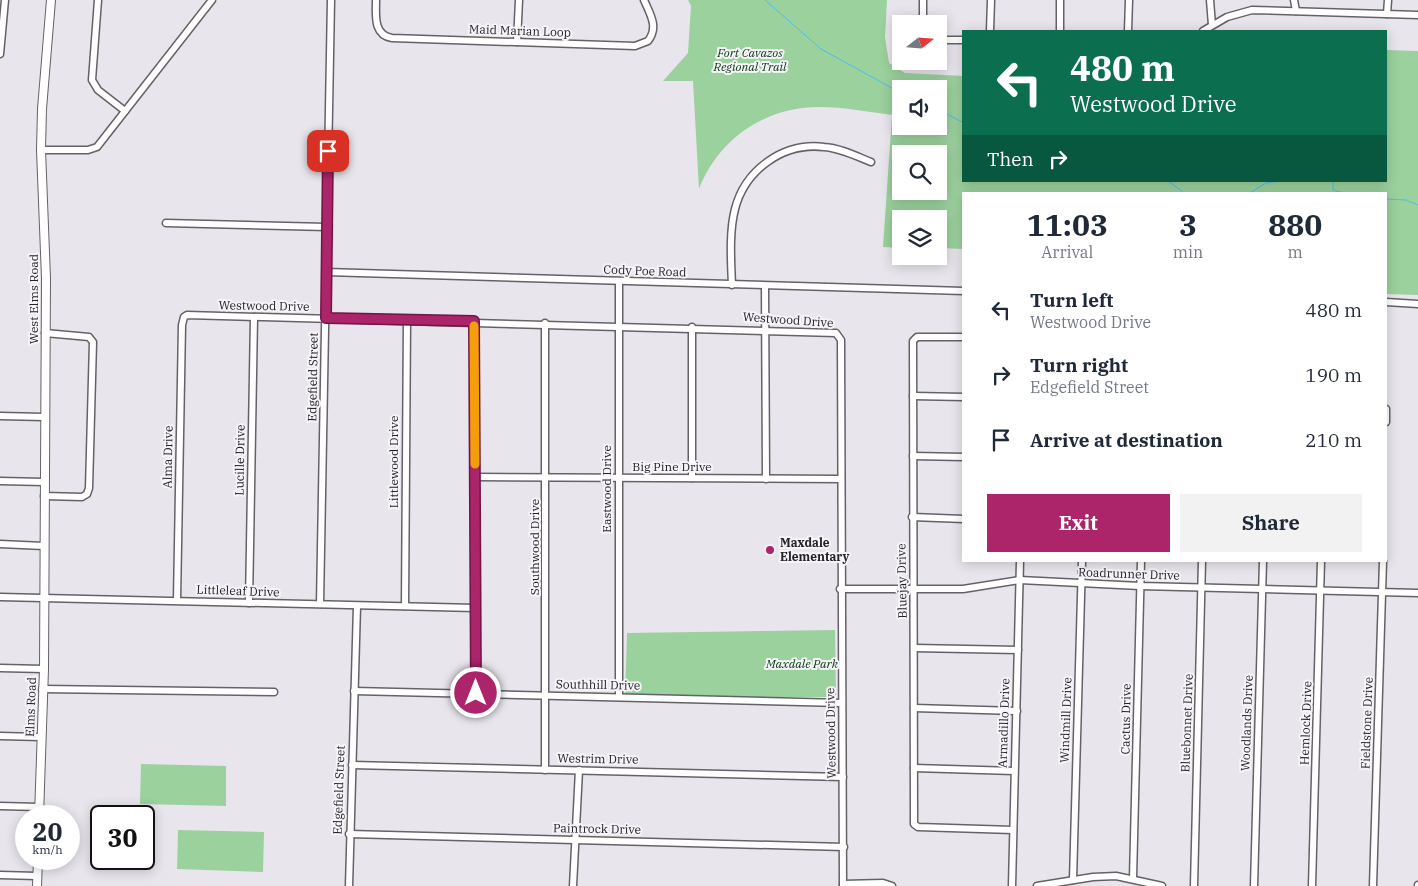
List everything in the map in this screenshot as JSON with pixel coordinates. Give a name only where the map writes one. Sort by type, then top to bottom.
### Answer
[{"type":"main road","name":"West Elms Road","points":[[44,598],[46,278],[41,150],[42,109],[52,0]]},
{"type":"main road","name":"Elms Road","points":[[39,805],[44,669],[44,598]]},
{"type":"main road","points":[[37,886],[38,870]]},
{"type":"street","points":[[0,54],[2,9],[5,0]]},
{"type":"street","points":[[98,0],[92,80],[98,90],[126,111]]},
{"type":"street","points":[[41,150],[93,149],[126,111],[212,0]]},
{"type":"street","name":"Edgefield Street","points":[[320,604],[331,0]]},
{"type":"street","name":"Maid Marian Loop","points":[[376,0],[377,27],[386,37],[642,44],[651,36],[654,29],[654,21],[644,0]]},
{"type":"street","points":[[517,42],[519,0]]},
{"type":"street","points":[[923,0],[923,15]]},
{"type":"street","points":[[990,30],[991,0]]},
{"type":"street","points":[[1060,0],[1060,30]]},
{"type":"street","points":[[1128,30],[1129,0]]},
{"type":"street","points":[[1210,0],[1212,25]]},
{"type":"street","points":[[1294,0],[1296,11]]},
{"type":"street","points":[[1387,14],[1388,0]]},
{"type":"street","points":[[1204,30],[1240,12],[1252,10],[1418,15]]},
{"type":"street","points":[[948,40],[962,40]]},
{"type":"street","points":[[732,285],[733,216],[740,194],[758,169],[786,152],[812,146],[839,150],[871,162]]},
{"type":"street","points":[[166,223],[327,227]]},
{"type":"street","name":"Cody Poe Road","points":[[326,272],[962,291]]},
{"type":"street","name":"Eastwood Drive","points":[[619,282],[619,697]]},
{"type":"street","points":[[765,286],[766,478]]},
{"type":"street","points":[[1387,302],[1418,304]]},
{"type":"street","name":"Westwood Drive","points":[[185,315],[766,329],[832,332],[840,336],[843,885]]},
{"type":"street","name":"Alma Drive","points":[[177,600],[182,325],[185,315]]},
{"type":"street","name":"Lucille Drive","points":[[249,603],[254,317]]},
{"type":"street","name":"Littlewood Drive","points":[[405,606],[406,319]]},
{"type":"street","points":[[474,321],[476,693]]},
{"type":"street","name":"Southwood Drive","points":[[545,323],[547,696],[545,770]]},
{"type":"street","points":[[692,327],[692,478]]},
{"type":"street","points":[[44,496],[74,497],[87,494],[93,342],[89,337],[80,334],[45,333]]},
{"type":"street","name":"Bluejay Drive","points":[[962,337],[916,337],[913,341],[912,517],[916,826],[1013,830]]},
{"type":"street","points":[[913,396],[962,397]]},
{"type":"street","points":[[0,416],[44,417]]},
{"type":"street","points":[[913,456],[962,457]]},
{"type":"street","name":"Big Pine Drive","points":[[475,477],[840,479]]},
{"type":"street","points":[[0,481],[44,482]]},
{"type":"street","points":[[912,517],[962,519]]},
{"type":"street","points":[[0,544],[44,546]]},
{"type":"street","name":"Armadillo Drive","points":[[1012,886],[1020,562]]},
{"type":"street","name":"Windmill Drive","points":[[1073,880],[1082,562]]},
{"type":"street","name":"Cactus Drive","points":[[1133,878],[1141,562]]},
{"type":"street","name":"Bluebonnet Drive","points":[[1194,886],[1202,562]]},
{"type":"street","name":"Woodlands Drive","points":[[1254,886],[1263,562]]},
{"type":"street","name":"Hemlock Drive","points":[[1312,886],[1322,562]]},
{"type":"street","name":"Fieldstone Drive","points":[[1373,886],[1383,562]]},
{"type":"street","name":"Roadrunner Drive","points":[[840,589],[976,588],[1020,580],[1140,586],[1418,593]]},
{"type":"street","name":"Littleleaf Drive","points":[[0,597],[476,608]]},
{"type":"street","name":"Edgefield Street","points":[[349,886],[357,606]]},
{"type":"street","points":[[914,648],[1018,650]]},
{"type":"street","points":[[0,668],[44,669]]},
{"type":"street","points":[[42,689],[274,692]]},
{"type":"street","name":"Southhill Drive","points":[[354,691],[841,703]]},
{"type":"street","points":[[914,708],[1017,710]]},
{"type":"street","points":[[0,736],[41,737]]},
{"type":"street","name":"Westrim Drive","points":[[352,765],[843,777]]},
{"type":"street","points":[[914,768],[1014,771]]},
{"type":"street","points":[[573,886],[579,770]]},
{"type":"street","points":[[0,806],[15,806]]},
{"type":"street","name":"Paintrock Drive","points":[[349,834],[844,847]]},
{"type":"street","points":[[0,875],[38,876]]},
{"type":"street","points":[[1037,886],[1116,876],[1133,878],[1162,886]]},
{"type":"street","points":[[843,885],[883,883],[892,886]]},
{"type":"green space","name":"Fort Cavazos Regional Trail","points":[[688,0],[887,0],[885,37],[892,70],[900,70],[905,73],[962,76],[962,182],[1387,182],[1387,50],[1418,51],[1418,295],[1387,294],[1387,192],[962,192],[962,249],[947,248],[947,210],[892,210],[892,248],[883,247],[892,115],[820,107],[800,108],[763,119],[746,129],[719,155],[699,189],[693,81],[663,81],[688,53],[691,6]]},
{"type":"green space","name":"Maxdale Park","points":[[835,630],[836,697],[625,697],[627,633]]},
{"type":"green space","points":[[141,764],[226,766],[226,806],[140,804]]},
{"type":"green space","points":[[178,830],[264,832],[263,872],[177,869]]},
{"type":"waterway","points":[[765,0],[821,49],[892,88]]},
{"type":"waterway","points":[[947,114],[962,122]]},
{"type":"waterway","points":[[1169,182],[1182,191]]},
{"type":"waterway","points":[[1251,192],[1266,183],[1272,182]]},
{"type":"waterway","points":[[1333,182],[1333,189],[1341,192]]},
{"type":"waterway","points":[[1387,199],[1406,200],[1418,205]]},
{"type":"slow traffic","points":[[474,326],[475,464]]},
{"type":"place","name":"Maxdale Elementary","points":[[770,550]]},
{"type":"route","points":[[328,151],[326,318],[474,321],[476,693]]}]
